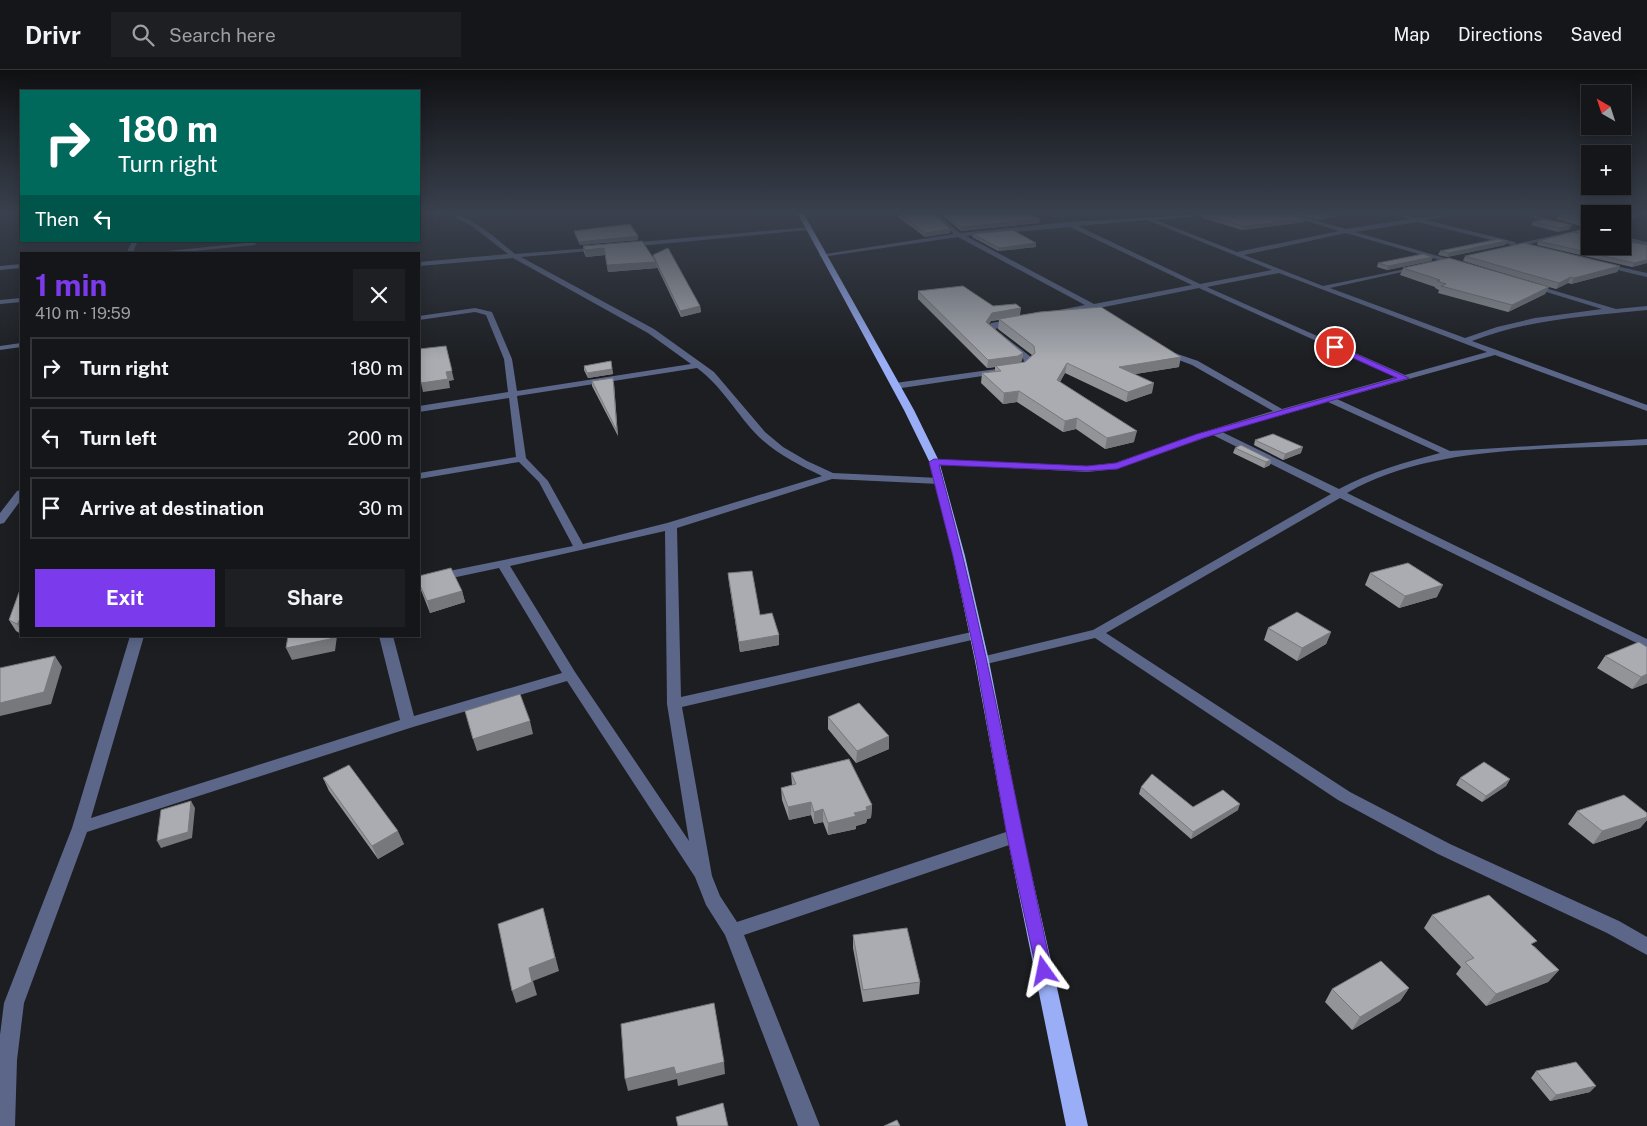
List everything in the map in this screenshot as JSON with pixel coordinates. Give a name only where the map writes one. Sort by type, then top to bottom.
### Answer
[{"type":"main road","points":[[827,263],[895,386],[934,462],[982,660],[1015,836],[1077,1126]]},
{"type":"street","points":[[528,263],[650,331],[711,374],[762,434],[780,449],[831,476]]},
{"type":"street","points":[[1012,263],[1107,316]]},
{"type":"street","points":[[1151,263],[1405,378]]},
{"type":"street","points":[[1260,263],[1322,288],[1647,408]]},
{"type":"street","points":[[1322,288],[1437,263]]},
{"type":"street","points":[[1457,263],[1467,266]]},
{"type":"street","points":[[1597,263],[1647,276]]},
{"type":"street","points":[[0,268],[20,266]]},
{"type":"street","points":[[1053,314],[1197,285],[1280,271]]},
{"type":"street","points":[[1523,283],[1616,311]]},
{"type":"street","points":[[1,303],[20,300]]},
{"type":"street","points":[[1464,341],[1489,330],[1551,316],[1647,308]]},
{"type":"street","points":[[420,318],[475,310],[489,314],[508,359],[521,459],[544,481],[580,548]]},
{"type":"street","points":[[895,386],[1020,368],[1028,363],[1027,357],[991,329],[991,327],[1024,319]]},
{"type":"street","points":[[0,348],[20,345]]},
{"type":"street","points":[[1156,346],[1194,363],[1281,412]]},
{"type":"street","points":[[934,462],[1102,468],[1117,466],[1214,432],[1495,352]]},
{"type":"street","points":[[420,409],[698,365]]},
{"type":"street","points":[[1330,399],[1449,454]]},
{"type":"street","points":[[1214,432],[1647,644]]},
{"type":"street","points":[[982,660],[1097,633],[1354,485],[1408,466],[1449,454],[1647,442]]},
{"type":"street","points":[[420,476],[521,459]]},
{"type":"street","points":[[420,581],[580,548],[671,526],[831,476],[939,481]]},
{"type":"street","points":[[0,521],[20,494]]},
{"type":"street","points":[[671,526],[674,704],[703,876],[712,900],[733,931],[809,1126]]},
{"type":"street","points":[[503,564],[570,675],[703,876]]},
{"type":"street","points":[[1097,633],[1344,796],[1452,853],[1613,927],[1647,947]]},
{"type":"street","points":[[674,704],[976,635]]},
{"type":"street","points":[[4,1126],[7,1060],[14,1003],[80,828],[137,637]]},
{"type":"street","points":[[386,637],[408,723]]},
{"type":"street","points":[[80,828],[408,723],[570,675]]},
{"type":"street","points":[[733,931],[1015,836]]},
{"type":"building","points":[[607,263],[635,263],[607,265]]},
{"type":"building","points":[[657,263],[676,263],[700,306],[680,311]]},
{"type":"building","points":[[1379,263],[1402,263],[1388,266]]},
{"type":"building","points":[[1425,263],[1467,263],[1549,287],[1512,305],[1441,286],[1446,284],[1437,281],[1440,280],[1403,268]]},
{"type":"building","points":[[1490,263],[1609,263],[1620,266],[1574,278],[1571,277],[1559,283]]},
{"type":"building","points":[[963,286],[993,306],[1016,304],[1021,308],[992,313],[986,322],[1023,353],[1018,356],[988,360],[918,291]]},
{"type":"building","points":[[1101,307],[1181,357],[1119,367],[1154,383],[1128,392],[1067,363],[1057,380],[1137,431],[1107,438],[1077,418],[1065,421],[1019,391],[1004,393],[982,373],[1001,371],[996,366],[1025,362],[1035,353],[1034,346],[999,319],[1040,312]]},
{"type":"building","points":[[446,346],[452,371],[446,372],[448,379],[421,383],[420,349]]},
{"type":"building","points":[[611,361],[612,369],[587,373],[584,366]]},
{"type":"building","points":[[613,378],[617,431],[592,381]]},
{"type":"building","points":[[1273,434],[1303,447],[1285,454],[1255,440]]},
{"type":"building","points":[[1241,445],[1271,460],[1266,462],[1235,448]]},
{"type":"building","points":[[1408,563],[1443,585],[1405,596],[1370,573]]},
{"type":"building","points":[[451,568],[462,591],[427,601],[420,585],[420,576]]},
{"type":"building","points":[[752,571],[760,615],[772,613],[779,635],[739,642],[728,573]]},
{"type":"building","points":[[20,590],[20,619],[17,624],[9,620]]},
{"type":"building","points":[[1297,612],[1331,632],[1302,648],[1268,628]]},
{"type":"building","points":[[288,637],[331,637],[330,639],[286,648]]},
{"type":"building","points":[[1639,642],[1647,647],[1647,674],[1641,677],[1605,656]]},
{"type":"building","points":[[55,656],[44,692],[0,703],[0,668]]},
{"type":"building","points":[[520,694],[530,721],[473,739],[465,711]]},
{"type":"building","points":[[859,703],[889,736],[857,751],[828,717]]},
{"type":"building","points":[[849,759],[872,805],[866,807],[867,810],[854,813],[856,816],[828,823],[823,809],[814,812],[811,802],[788,807],[781,788],[796,784],[791,773]]},
{"type":"building","points":[[1484,762],[1510,779],[1486,796],[1460,778]]},
{"type":"building","points":[[349,765],[398,831],[372,846],[323,778]]},
{"type":"building","points":[[1152,774],[1193,807],[1223,790],[1240,804],[1193,832],[1141,787]]},
{"type":"building","points":[[1624,795],[1647,813],[1647,817],[1602,831],[1577,811]]},
{"type":"building","points":[[191,801],[188,832],[157,841],[161,810]]},
{"type":"building","points":[[1489,895],[1537,941],[1531,944],[1559,970],[1496,994],[1465,962],[1474,958],[1432,915]]},
{"type":"building","points":[[543,908],[555,958],[529,968],[532,982],[512,991],[498,924]]},
{"type":"building","points":[[907,928],[920,982],[863,990],[853,935]]},
{"type":"building","points":[[1381,961],[1409,988],[1360,1017],[1332,989]]},
{"type":"building","points":[[714,1003],[724,1062],[676,1074],[674,1067],[625,1079],[621,1024]]},
{"type":"building","points":[[1576,1062],[1596,1086],[1556,1095],[1536,1071]]},
{"type":"building","points":[[723,1103],[728,1126],[678,1126],[676,1117]]},
{"type":"building","points":[[897,1120],[900,1126],[884,1126]]},
{"type":"route","points":[[1044,971],[1015,836],[982,660],[959,556],[934,462],[1087,468],[1117,466],[1200,436],[1405,378],[1335,347]]}]
